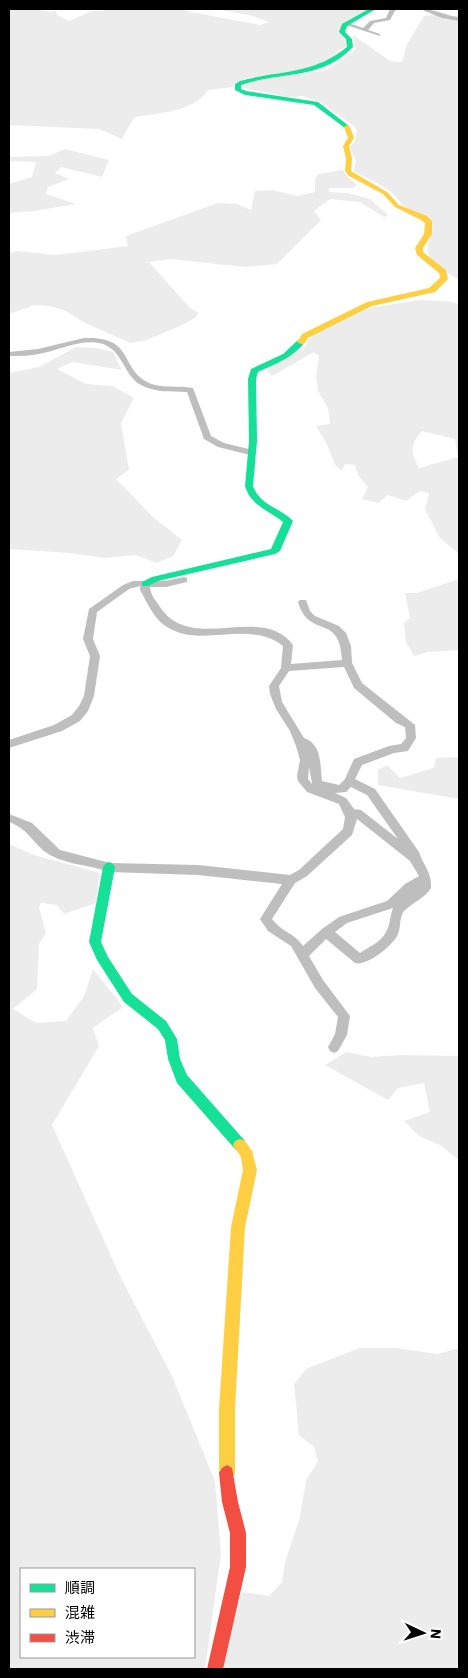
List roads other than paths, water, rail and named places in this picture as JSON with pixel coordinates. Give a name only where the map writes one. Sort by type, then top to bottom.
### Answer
[{"type":"street","points":[[145,584],[155,579],[275,551],[288,521],[281,514],[253,500],[249,492],[250,452],[253,442],[251,411],[254,371],[298,347],[305,336],[341,318],[370,304],[432,290],[444,279],[443,272],[420,254],[420,248],[428,234],[429,223],[424,218],[397,206],[385,193],[351,175],[348,171],[349,159],[346,146],[351,138],[349,129],[340,120],[316,103],[245,93],[238,90],[238,84],[243,82],[309,71],[326,66],[350,47],[349,39],[342,32],[346,24],[372,9]]},
{"type":"street","points":[[364,30],[372,22],[388,18],[393,9]]},
{"type":"street","points":[[423,9],[444,17],[459,19]]},
{"type":"street","points":[[346,24],[378,35]]},
{"type":"street","points":[[9,354],[45,350],[82,341],[107,343],[121,352],[136,378],[144,384],[155,387],[190,390],[207,438],[221,445],[250,452]]},
{"type":"street","points":[[9,744],[58,728],[76,718],[80,713],[89,696],[95,656],[88,639],[92,611],[126,586],[136,583],[166,584],[184,580]]},
{"type":"street","points":[[145,584],[145,590],[170,624],[192,632],[208,634],[239,630],[268,632],[277,636],[288,645],[286,668],[274,686],[274,693],[278,706],[300,741],[304,756],[302,776],[305,784],[313,790],[344,800],[352,823],[348,832],[303,873],[291,880],[266,919],[272,928],[295,943],[319,984],[344,1016],[341,1035],[334,1047]]},
{"type":"street","points":[[300,741],[309,744],[312,748],[317,782],[323,787],[342,789],[349,781],[358,762],[394,749],[404,748],[412,732],[410,725],[400,720],[358,685],[347,663],[348,649],[345,639],[338,630],[310,618],[303,610],[303,602]]},
{"type":"street","points":[[286,668],[347,663]]},
{"type":"street","points":[[349,781],[371,792],[416,855],[414,858]]},
{"type":"street","points":[[326,932],[359,959],[382,946],[393,934],[398,910],[426,888],[426,877],[414,858],[357,813],[350,814]]},
{"type":"street","points":[[9,818],[31,828],[45,846],[56,853],[80,861],[102,864],[109,867],[198,870],[291,880]]},
{"type":"street","points":[[109,867],[95,942],[103,960],[128,998],[162,1025],[171,1039],[174,1059],[182,1079],[197,1098],[232,1134],[247,1155],[250,1170],[238,1228],[227,1409],[226,1460],[230,1502],[238,1533],[238,1567],[215,1669]]},
{"type":"street","points":[[302,955],[326,932],[343,920],[391,904],[409,886],[426,877]]}]
